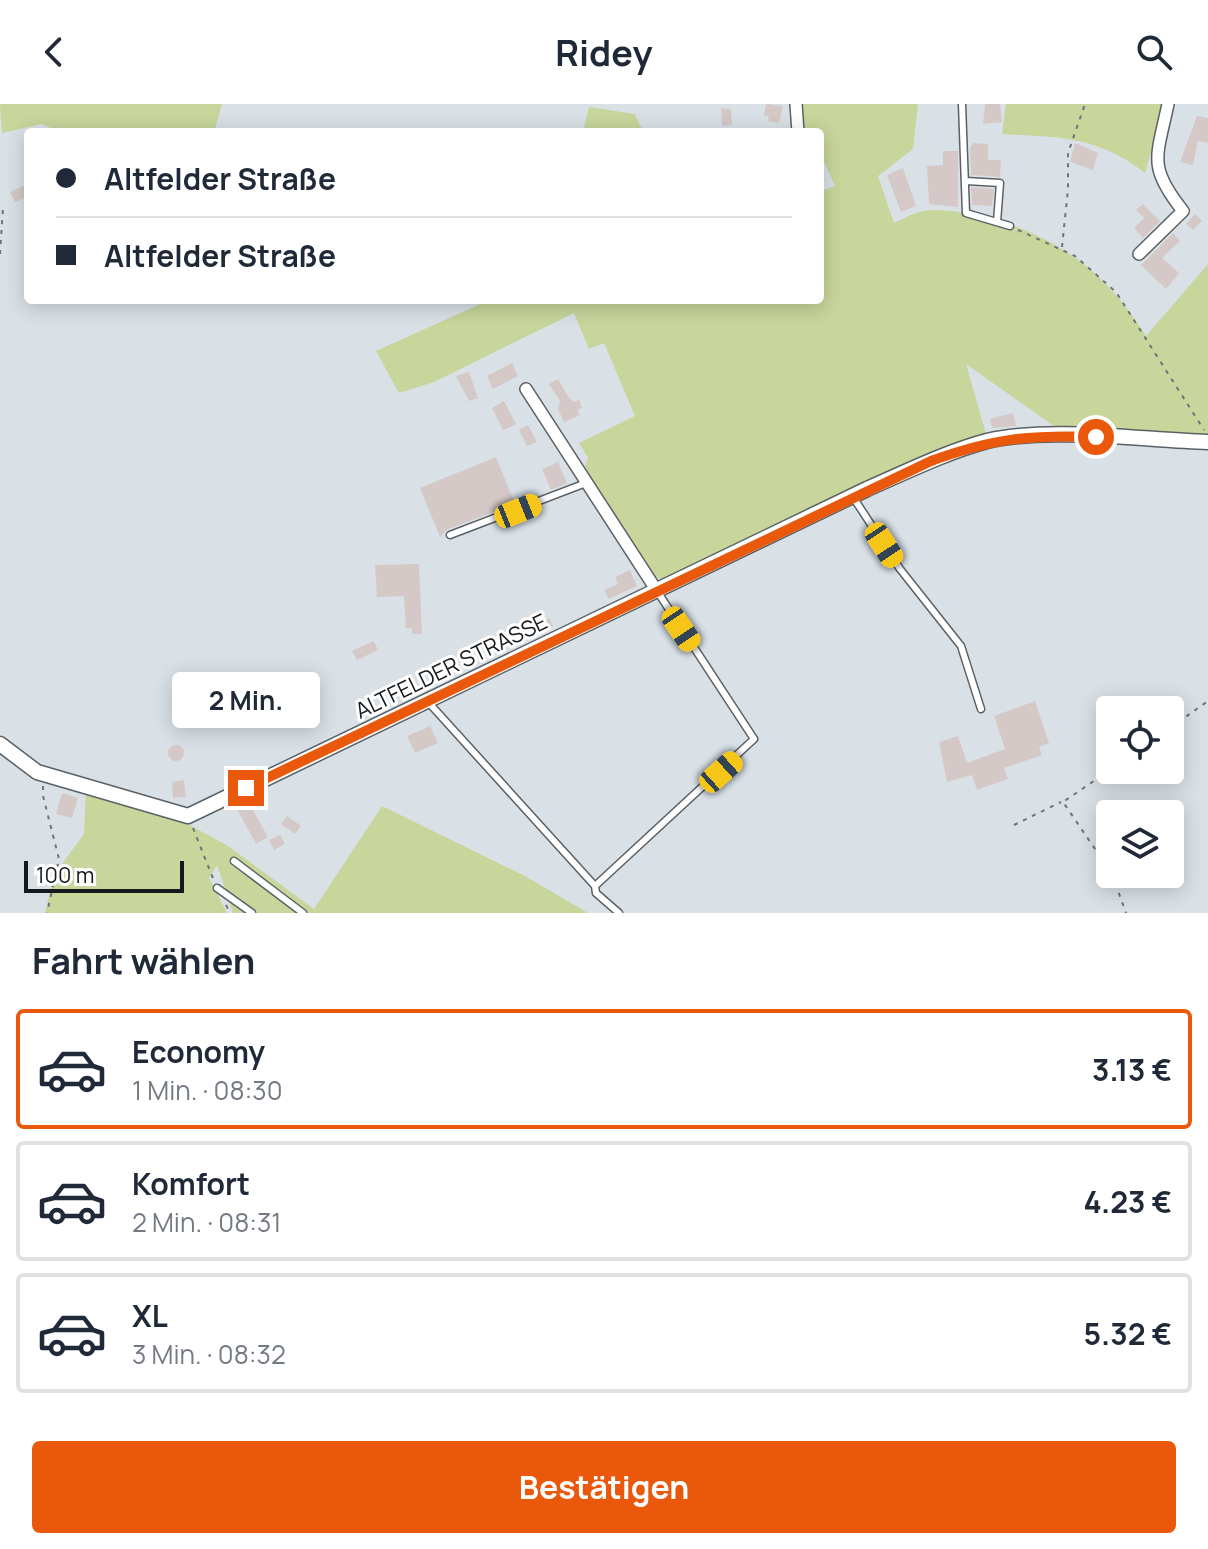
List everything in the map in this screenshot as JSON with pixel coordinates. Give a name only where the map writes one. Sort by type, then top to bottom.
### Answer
[{"type":"street","points":[[796,104],[798,128]]},
{"type":"street","points":[[1139,254],[1183,211],[1162,185],[1156,166],[1168,104]]},
{"type":"street","points":[[526,389],[657,591]]},
{"type":"street","name":"ALTFELDER STRASSE","points":[[188,816],[931,461],[988,441],[1037,435],[1208,440]]},
{"type":"street","points":[[0,744],[44,775],[188,816]]},
{"type":"lane","points":[[962,104],[966,213],[1010,226]]},
{"type":"lane","points":[[966,181],[1000,183],[997,222]]},
{"type":"lane","points":[[450,535],[586,483]]},
{"type":"lane","points":[[853,497],[900,569],[961,646],[981,709]]},
{"type":"lane","points":[[595,886],[754,739],[657,591]]},
{"type":"lane","points":[[428,701],[595,886],[596,893],[619,913]]},
{"type":"lane","points":[[234,861],[303,913]]},
{"type":"lane","points":[[217,888],[252,913]]},
{"type":"path","points":[[1062,248],[1068,153],[1085,104]]},
{"type":"path","points":[[0,254],[3,208]]},
{"type":"path","points":[[1010,226],[1062,248],[1102,278],[1128,306],[1208,440]]},
{"type":"path","points":[[1184,718],[1208,701]]},
{"type":"path","points":[[44,775],[43,796],[59,859],[47,913]]},
{"type":"path","points":[[1014,825],[1063,802],[1096,780]]},
{"type":"path","points":[[1063,802],[1096,851]]},
{"type":"path","points":[[188,816],[230,913]]},
{"type":"path","points":[[1117,888],[1126,913]]},
{"type":"green space","points":[[0,104],[222,104],[215,128],[51,128],[42,124],[2,133]]},
{"type":"green space","points":[[800,104],[918,104],[913,149],[878,176],[894,223],[923,211],[946,211],[983,217],[1034,234],[1077,259],[1097,275],[1131,313],[1146,336],[1208,264],[1208,442],[1068,436],[966,364],[988,441],[666,580],[653,577],[584,469],[588,458],[579,443],[635,416],[604,343],[589,349],[574,313],[434,382],[399,393],[376,351],[480,304],[824,304],[824,190],[835,186],[824,162],[824,128],[801,128]]},
{"type":"green space","points":[[1006,104],[1165,104],[1145,173],[1094,145],[1060,138],[1002,134]]},
{"type":"green space","points":[[589,107],[635,114],[641,128],[584,128]]},
{"type":"green space","points":[[86,787],[171,815],[228,846],[314,909],[382,806],[525,876],[588,913],[233,913],[217,865],[209,878],[227,913],[45,913],[54,875],[84,834]]},
{"type":"building","points":[[766,104],[783,106],[779,123],[768,121],[769,116],[764,116]]},
{"type":"building","points":[[985,104],[1000,104],[1002,122],[983,124]]},
{"type":"building","points":[[721,108],[731,109],[732,125],[722,126]]},
{"type":"building","points":[[1197,116],[1208,118],[1208,143],[1198,141],[1193,165],[1180,162]]},
{"type":"building","points":[[973,143],[988,144],[988,160],[1001,160],[1000,177],[971,175],[970,148]]},
{"type":"building","points":[[1075,143],[1098,153],[1093,170],[1070,162]]},
{"type":"building","points":[[943,151],[958,151],[958,207],[929,204],[927,166],[943,165]]},
{"type":"building","points":[[903,168],[916,206],[901,212],[887,175]]},
{"type":"building","points":[[24,186],[24,199],[15,202],[10,192]]},
{"type":"building","points":[[971,187],[994,189],[992,206],[972,205]]},
{"type":"building","points":[[1143,204],[1160,221],[1143,238],[1134,228],[1144,218],[1136,210]]},
{"type":"building","points":[[1195,214],[1202,221],[1193,230],[1186,224]]},
{"type":"building","points":[[1173,233],[1180,241],[1162,258],[1179,273],[1166,289],[1141,265]]},
{"type":"building","points":[[512,363],[518,376],[493,389],[487,376]]},
{"type":"building","points":[[469,372],[478,398],[469,401],[456,376]]},
{"type":"building","points":[[558,379],[569,398],[574,402],[579,400],[582,408],[577,410],[580,415],[564,422],[558,409],[560,401],[549,384]]},
{"type":"building","points":[[504,401],[516,424],[503,430],[492,408]]},
{"type":"building","points":[[1013,413],[1016,426],[992,428],[990,419]]},
{"type":"building","points":[[528,425],[537,442],[527,446],[519,430]]},
{"type":"building","points":[[496,457],[515,504],[448,529],[440,537],[420,488]]},
{"type":"building","points":[[558,462],[567,483],[551,490],[542,469]]},
{"type":"building","points":[[419,564],[422,634],[412,634],[412,628],[406,628],[404,596],[377,597],[375,565]]},
{"type":"building","points":[[630,570],[637,586],[609,599],[604,590],[618,584],[615,577]]},
{"type":"building","points":[[540,617],[542,621],[549,618],[553,626],[533,636],[527,623]]},
{"type":"building","points":[[374,641],[378,650],[357,660],[352,651]]},
{"type":"building","points":[[1035,701],[1049,743],[1039,747],[1042,755],[1004,768],[1008,779],[977,790],[972,775],[947,782],[939,742],[958,736],[967,763],[1005,749],[994,716]]},
{"type":"building","points":[[430,726],[438,743],[415,753],[407,736]]},
{"type":"building","points":[[176,745],[184,753],[176,761],[168,753]]},
{"type":"building","points":[[184,780],[186,797],[173,798],[172,782]]},
{"type":"building","points":[[62,793],[78,798],[72,818],[56,814]]},
{"type":"building","points":[[249,803],[268,837],[256,844],[237,809]]},
{"type":"building","points":[[287,816],[301,826],[295,834],[281,824]]},
{"type":"building","points":[[280,835],[285,844],[274,850],[269,840]]},
{"type":"route","points":[[246,788],[931,461],[988,441],[1037,435],[1096,437]]}]
